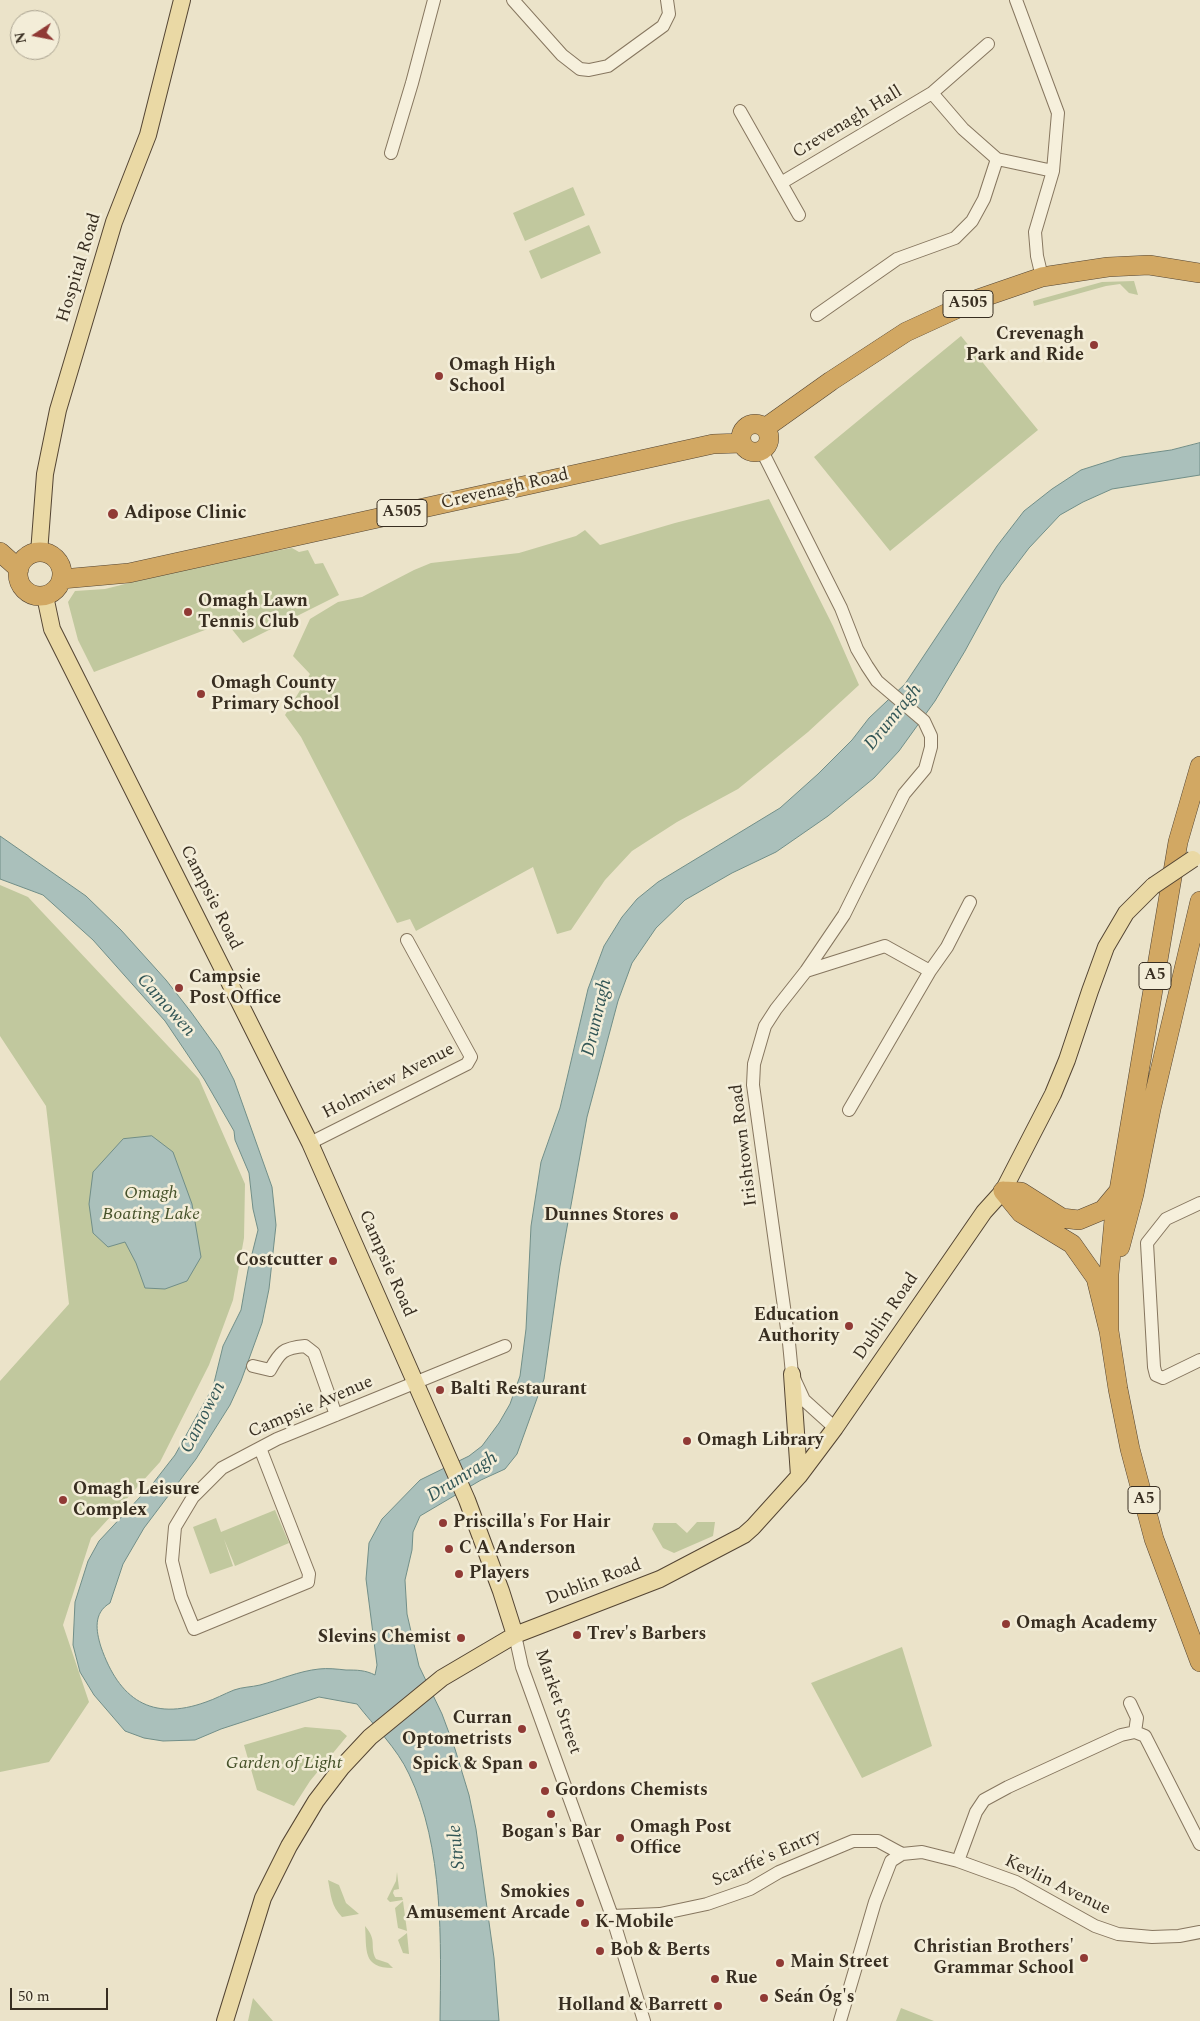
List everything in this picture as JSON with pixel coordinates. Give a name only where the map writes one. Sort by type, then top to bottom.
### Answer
[{"type":"highway","name":"A505","points":[[765,428],[831,380],[906,332],[978,299],[1042,277],[1108,267],[1149,265],[1200,272]]},
{"type":"highway","points":[[742,443],[741,434],[747,426],[757,423],[765,428],[770,436],[762,451]]},
{"type":"highway","name":"A505","points":[[742,443],[744,447],[752,452],[762,451]]},
{"type":"highway","name":"Crevenagh Road","points":[[62,579],[129,573],[713,444],[742,443]]},
{"type":"highway","points":[[0,552],[19,569]]},
{"type":"highway","points":[[39,552],[53,556],[59,562],[62,570],[62,579],[59,586],[52,593],[45,596],[36,596],[24,588],[19,578],[19,569],[26,558],[39,552]]},
{"type":"highway","name":"A5","points":[[1200,766],[1178,842],[1114,1220],[1109,1274],[1109,1331],[1130,1449],[1154,1538],[1200,1662]]},
{"type":"highway","points":[[1109,1274],[1124,1237],[1151,1109],[1200,901]]},
{"type":"highway","points":[[1003,1191],[1021,1192],[1062,1218],[1080,1220],[1103,1210],[1120,1189]]},
{"type":"highway","points":[[1003,1191],[1021,1213],[1072,1244],[1096,1278],[1109,1331]]},
{"type":"main road","name":"Hospital Road","points":[[39,552],[45,474],[58,410],[114,222],[148,135],[182,0]]},
{"type":"main road","name":"Campsie Road","points":[[45,596],[52,629],[310,1143],[447,1456]]},
{"type":"main road","name":"Dublin Road","points":[[225,2021],[262,1898],[289,1846],[316,1801],[336,1774],[370,1737],[442,1678],[514,1635],[660,1579],[744,1534],[799,1476],[835,1428],[984,1212],[1003,1191],[1053,1094],[1064,1068],[1106,947],[1126,913],[1153,886],[1196,857]]},
{"type":"main road","points":[[792,1374],[799,1476]]},
{"type":"main road","name":"Market Street","points":[[447,1456],[467,1500],[501,1591],[514,1635]]},
{"type":"street","points":[[391,153],[434,0]]},
{"type":"street","points":[[513,0],[562,55],[580,69],[589,70],[608,66],[663,26],[669,14],[667,0]]},
{"type":"street","points":[[1016,0],[1058,113],[1053,171],[1035,232],[1037,256],[1042,277]]},
{"type":"street","name":"Crevenagh Hall","points":[[781,183],[932,93],[988,44]]},
{"type":"street","points":[[932,93],[963,130],[997,159],[1053,171]]},
{"type":"street","name":"Crevenagh Hall","points":[[740,111],[800,215]]},
{"type":"street","points":[[817,315],[897,259],[955,238],[972,221],[984,199],[997,159]]},
{"type":"street","name":"Irishtown Road","points":[[762,451],[841,608],[857,649],[877,681],[924,721],[931,736],[931,747],[925,769],[904,794],[844,915],[806,971],[765,1026],[754,1064],[753,1085],[792,1374],[804,1400],[835,1428]]},
{"type":"street","points":[[849,1110],[930,971],[947,947],[970,902]]},
{"type":"street","name":"Holmview Avenue","points":[[310,1143],[467,1064],[471,1057],[407,940]]},
{"type":"street","points":[[806,971],[885,946],[930,971]]},
{"type":"street","points":[[1200,1203],[1166,1219],[1147,1244],[1156,1375],[1163,1378],[1200,1360]]},
{"type":"street","points":[[253,1366],[270,1370],[279,1354],[291,1347],[305,1346],[314,1353],[336,1415]]},
{"type":"street","name":"Campsie Avenue","points":[[260,1448],[309,1574],[308,1582],[194,1629],[182,1597],[172,1561],[175,1527],[194,1497],[222,1468],[260,1448],[336,1415],[505,1346]]},
{"type":"street","name":"Market Street","points":[[514,1635],[522,1667],[612,1916],[644,2021]]},
{"type":"street","points":[[1130,1703],[1137,1718],[1135,1732]]},
{"type":"street","points":[[958,1861],[976,1812],[984,1800],[1104,1743],[1122,1735],[1135,1732],[1145,1736],[1200,1844]]},
{"type":"street","name":"Scarffe's Entry","points":[[612,1916],[660,1914],[707,1904],[750,1889],[779,1872],[853,1841],[878,1841],[902,1854]]},
{"type":"street","name":"Kevlin Avenue","points":[[902,1854],[922,1852],[958,1861],[1016,1882],[1095,1926],[1118,1934],[1152,1937],[1179,1936],[1200,1932]]},
{"type":"street","points":[[840,2021],[875,1902],[891,1861],[902,1854]]},
{"type":"green space","points":[[573,187],[585,215],[525,241],[513,213]]},
{"type":"green space","points":[[589,225],[601,253],[541,279],[529,251]]},
{"type":"green space","points":[[1134,281],[1138,295],[1129,293],[1120,284],[1106,286],[1034,306],[1033,301],[1102,282]]},
{"type":"green space","points":[[961,336],[1038,430],[890,551],[814,457]]},
{"type":"green space","points":[[769,499],[833,626],[859,685],[808,732],[738,789],[677,822],[632,851],[605,880],[571,930],[557,934],[533,867],[416,931],[410,919],[397,923],[301,737],[285,715],[310,674],[293,656],[310,619],[338,602],[362,597],[431,563],[519,553],[576,536],[585,530],[600,545],[675,523]]},
{"type":"green space","name":"Omagh Lawn Tennis Club","points":[[292,548],[299,552],[308,550],[315,564],[323,563],[339,595],[243,643],[226,622],[94,672],[78,640],[68,602],[75,591],[105,589],[205,564]]},
{"type":"green space","name":"Omagh Boating Lake","points":[[0,885],[28,897],[199,1079],[245,1184],[244,1238],[233,1300],[209,1365],[160,1462],[91,1538],[63,1625],[89,1702],[49,1762],[0,1772],[0,1381],[69,1304],[46,1106],[0,1036]]},
{"type":"green space","points":[[275,1510],[289,1543],[235,1566],[224,1539],[233,1566],[210,1574],[193,1527],[216,1518],[221,1532]]},
{"type":"green space","points":[[697,1522],[715,1522],[713,1536],[674,1553],[663,1548],[652,1529],[654,1523],[676,1523],[687,1533]]},
{"type":"green space","points":[[902,1647],[932,1746],[862,1778],[811,1683]]},
{"type":"green space","name":"Garden of Light","points":[[305,1727],[340,1730],[347,1736],[310,1781],[294,1806],[257,1790],[244,1745]]},
{"type":"green space","points":[[397,1872],[399,1889],[394,1890],[393,1893],[395,1897],[402,1897],[403,1900],[390,1902],[387,1899],[396,1881]]},
{"type":"green space","points":[[328,1880],[339,1885],[346,1903],[359,1914],[342,1917],[338,1913]]},
{"type":"green space","points":[[403,1901],[407,1931],[398,1928],[395,1908]]},
{"type":"green space","points":[[365,1926],[371,1936],[376,1959],[388,1963],[393,1968],[376,1965],[371,1961],[368,1956]]},
{"type":"green space","points":[[407,1933],[409,1954],[403,1953],[398,1940]]},
{"type":"green space","points":[[253,1998],[273,2021],[248,2021]]},
{"type":"green space","points":[[901,2008],[934,2021],[896,2021]]},
{"type":"water","points":[[1200,443],[1200,475],[1112,489],[1060,515],[1029,548],[1001,585],[935,701],[899,751],[874,778],[828,816],[776,852],[732,873],[685,900],[656,928],[632,963],[618,1001],[587,1117],[560,1266],[544,1379],[517,1454],[505,1469],[481,1480],[420,1516],[413,1532],[412,1550],[405,1580],[407,1614],[419,1666],[442,1714],[469,1795],[476,1829],[494,1958],[499,2021],[440,2021],[440,1927],[438,1895],[429,1832],[420,1802],[404,1764],[392,1746],[357,1704],[319,1697],[221,1729],[195,1740],[163,1741],[144,1738],[125,1731],[94,1695],[80,1672],[73,1645],[75,1602],[88,1561],[99,1541],[154,1482],[175,1455],[213,1387],[223,1346],[241,1310],[258,1230],[253,1209],[249,1173],[235,1140],[234,1131],[204,1079],[165,1021],[93,940],[43,895],[0,879],[0,836],[86,896],[121,930],[166,980],[191,1012],[219,1051],[234,1080],[272,1187],[276,1225],[269,1289],[262,1323],[241,1381],[230,1405],[196,1459],[144,1528],[123,1564],[110,1603],[98,1617],[98,1635],[108,1665],[128,1693],[140,1702],[153,1707],[169,1709],[186,1708],[237,1689],[260,1685],[312,1670],[357,1670],[375,1675],[377,1665],[366,1579],[369,1543],[382,1519],[420,1480],[469,1456],[482,1446],[510,1404],[520,1376],[526,1329],[531,1226],[541,1162],[560,1108],[588,989],[604,946],[622,917],[637,899],[658,882],[780,808],[852,740],[869,718],[905,684],[997,546],[1024,511],[1052,489],[1081,470],[1122,457],[1171,450]]},
{"type":"water","points":[[152,1136],[173,1152],[192,1204],[201,1257],[187,1281],[165,1289],[145,1288],[136,1263],[125,1242],[108,1247],[93,1233],[89,1204],[93,1172],[123,1139]]},
{"type":"place","name":"Crevenagh Park and Ride","points":[[1094,345]]},
{"type":"place","name":"Omagh High School","points":[[439,376]]},
{"type":"place","name":"Adipose Clinic","points":[[113,514]]},
{"type":"place","name":"Omagh Lawn Tennis Club","points":[[188,612]]},
{"type":"place","name":"Omagh County Primary School","points":[[201,694]]},
{"type":"place","name":"Campsie Post Office","points":[[179,988]]},
{"type":"place","name":"Dunnes Stores","points":[[674,1216]]},
{"type":"place","name":"Costcutter","points":[[333,1261]]},
{"type":"place","name":"Education Authority","points":[[849,1326]]},
{"type":"place","name":"Balti Restaurant","points":[[440,1390]]},
{"type":"place","name":"Omagh Library","points":[[687,1441]]},
{"type":"place","name":"Omagh Leisure Complex","points":[[63,1500]]},
{"type":"place","name":"Priscilla's For Hair","points":[[443,1523]]},
{"type":"place","name":"C A Anderson","points":[[449,1549]]},
{"type":"place","name":"Players","points":[[459,1574]]},
{"type":"place","name":"Omagh Academy","points":[[1006,1624]]},
{"type":"place","name":"Trev's Barbers","points":[[577,1635]]},
{"type":"place","name":"Slevins Chemist","points":[[461,1638]]},
{"type":"place","name":"Curran Optometrists","points":[[522,1729]]},
{"type":"place","name":"Spick & Span","points":[[533,1765]]},
{"type":"place","name":"Gordons Chemists","points":[[545,1791]]},
{"type":"place","name":"Bogan's Bar","points":[[551,1814]]},
{"type":"place","name":"Omagh Post Office","points":[[620,1838]]},
{"type":"place","name":"Smokies Amusement Arcade","points":[[580,1903]]},
{"type":"place","name":"K-Mobile","points":[[585,1923]]},
{"type":"place","name":"Bob & Berts","points":[[600,1951]]},
{"type":"place","name":"Christian Brothers' Grammar School","points":[[1084,1958]]},
{"type":"place","name":"Main Street","points":[[780,1963]]},
{"type":"place","name":"Rue","points":[[715,1979]]},
{"type":"place","name":"Seán Óg's","points":[[764,1998]]},
{"type":"place","name":"Holland & Barrett","points":[[718,2006]]},
{"type":"water label","name":"Drumragh","points":[[894,718]]},
{"type":"water label","name":"Camowen","points":[[165,1006]]},
{"type":"water label","name":"Drumragh","points":[[598,1018]]},
{"type":"water label","name":"Camowen","points":[[204,1418]]},
{"type":"water label","name":"Drumragh","points":[[463,1478]]},
{"type":"water label","name":"Strule","points":[[458,1847]]}]
